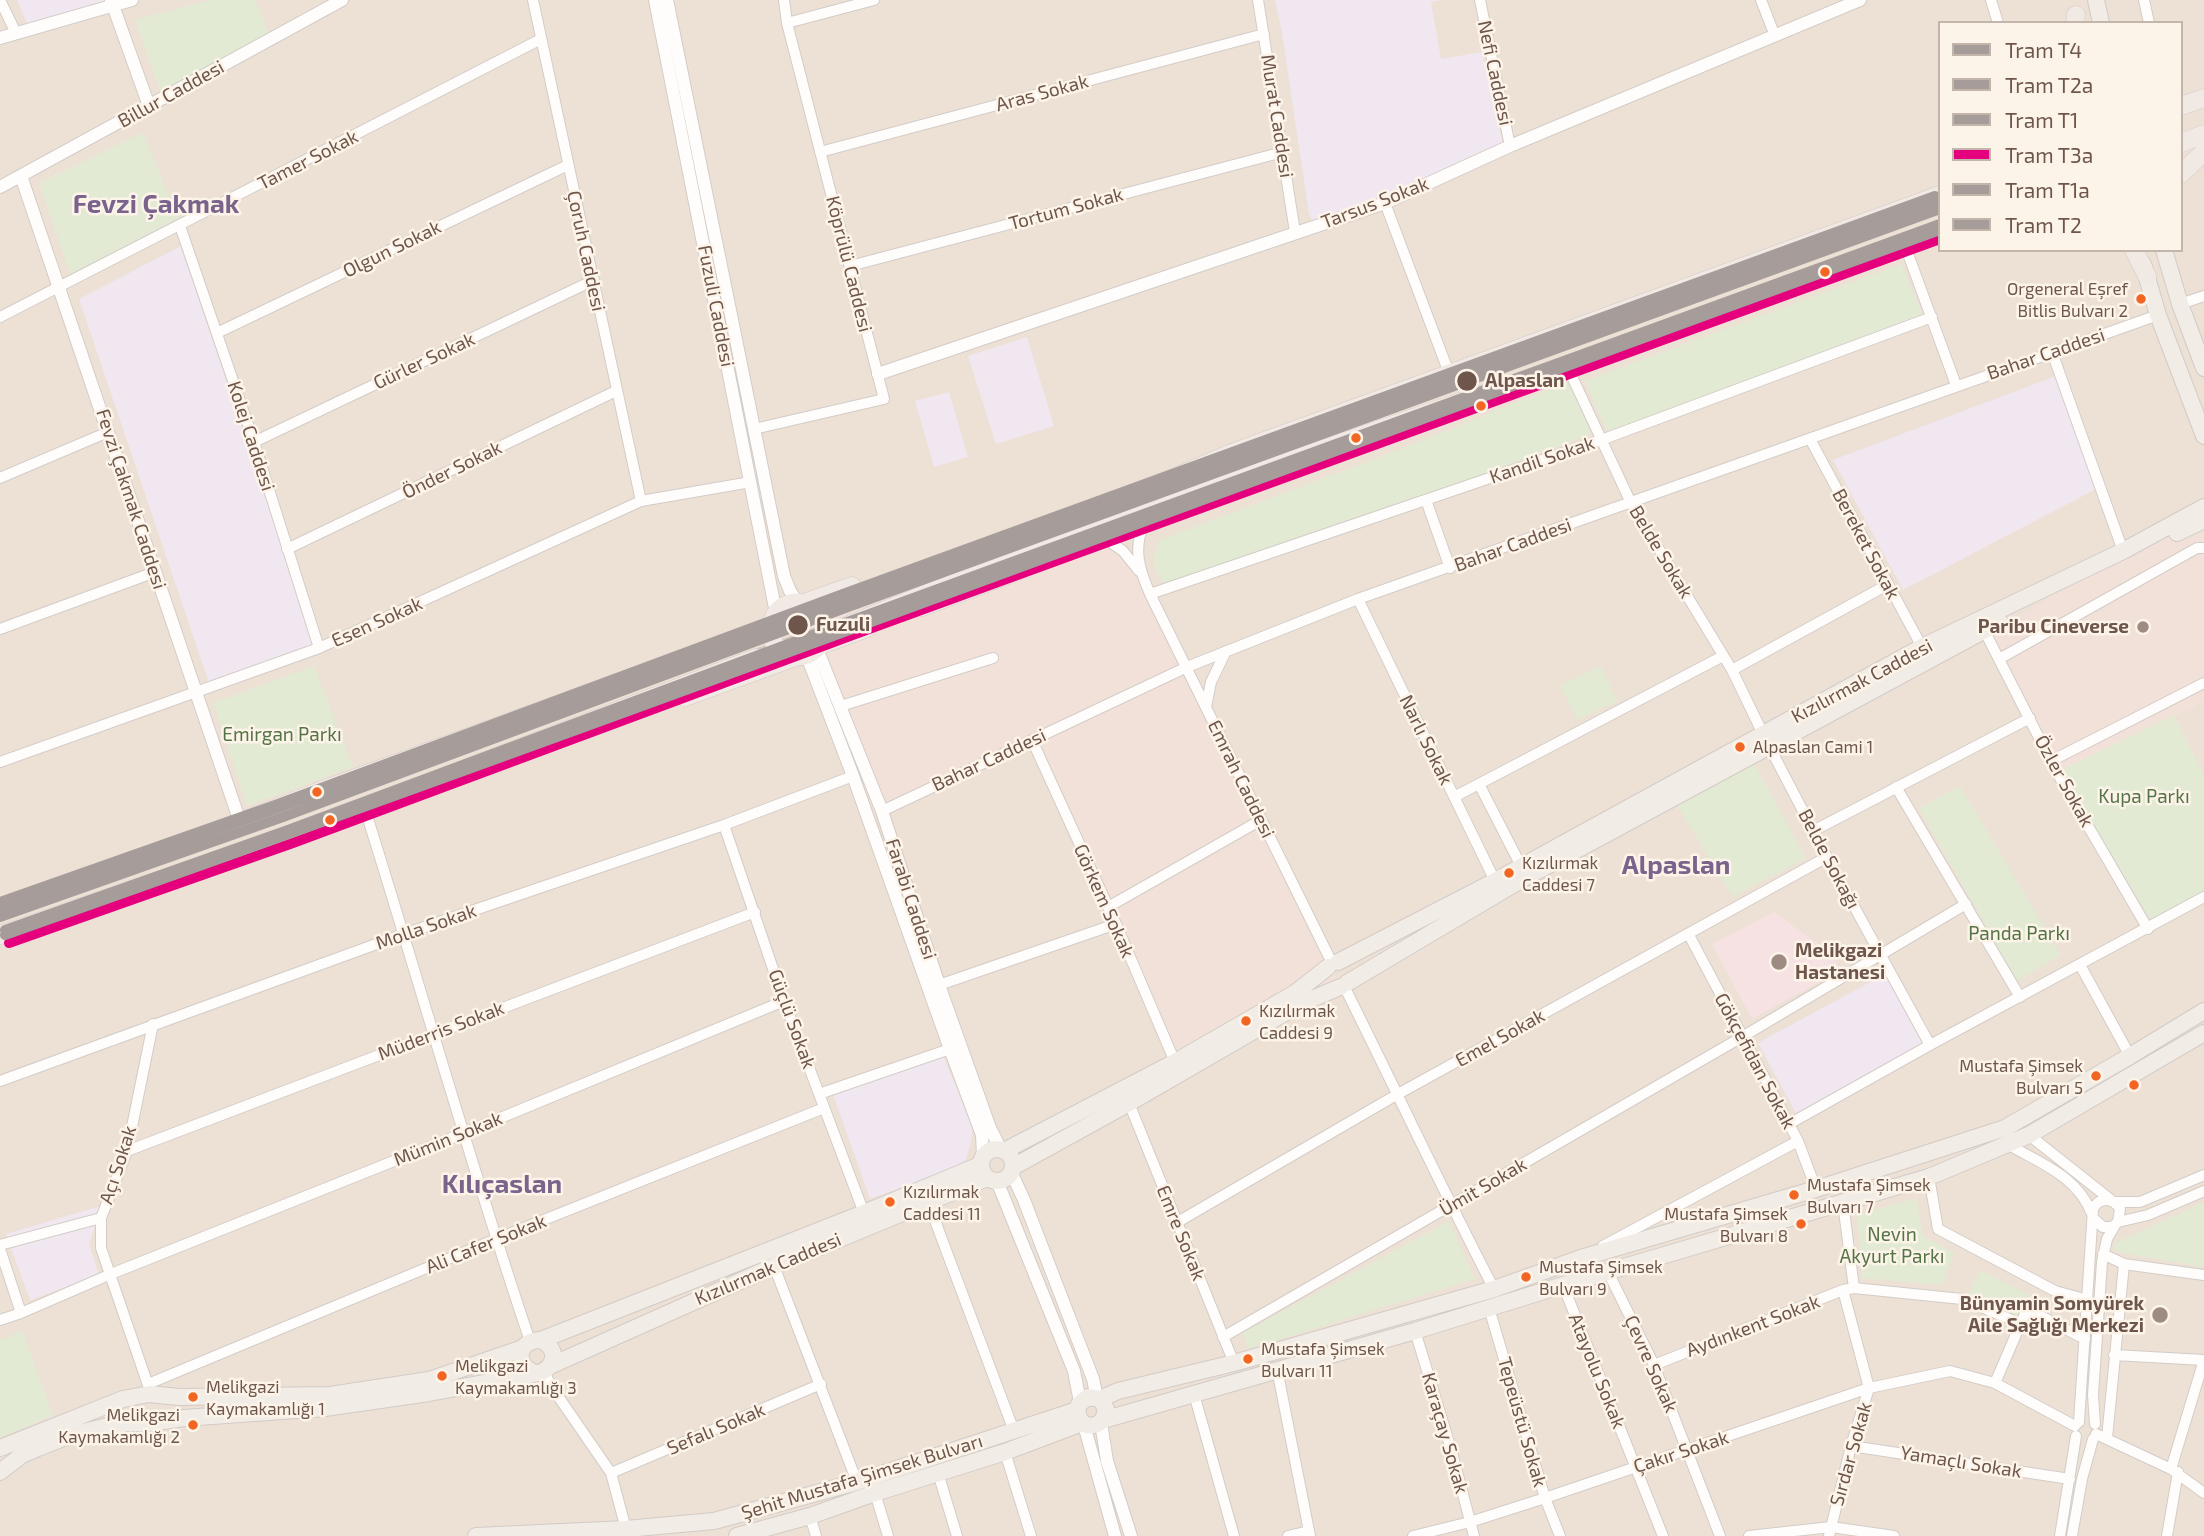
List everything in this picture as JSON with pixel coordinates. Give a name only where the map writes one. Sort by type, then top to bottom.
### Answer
[{"type":"highway","points":[[2183,97],[2204,97]]},
{"type":"highway","points":[[2183,105],[2204,97]]},
{"type":"highway","points":[[2183,141],[2204,134]]},
{"type":"highway","points":[[2183,173],[2204,152]]},
{"type":"highway","points":[[397,764],[489,720],[775,615],[786,605],[801,603],[1127,486],[1228,454],[1938,196]]},
{"type":"highway","points":[[851,624],[949,583],[1252,474],[1567,366],[1938,231]]},
{"type":"highway","points":[[2137,252],[2147,276]]},
{"type":"highway","points":[[841,600],[1131,496],[1228,454]]},
{"type":"highway","points":[[364,806],[459,779],[810,652],[1144,523],[1252,474]]},
{"type":"highway","points":[[775,615],[771,635],[775,646],[784,654],[810,652],[825,634],[824,622],[818,612],[801,603]]},
{"type":"highway","points":[[0,909],[106,875],[317,792],[751,634]]},
{"type":"highway","points":[[0,935],[289,836],[756,658]]},
{"type":"highway","points":[[0,900],[162,852]]},
{"type":"highway","points":[[0,946],[111,906],[170,877]]},
{"type":"main road","points":[[2096,0],[2101,21]]},
{"type":"main road","points":[[2165,252],[2180,304],[2204,368]]},
{"type":"main road","points":[[2147,276],[2158,315],[2204,436]]},
{"type":"main road","name":"Kızılırmak Caddesi","points":[[0,1472],[30,1451],[71,1435],[108,1426],[325,1408],[429,1393],[543,1370],[774,1266],[928,1202],[1129,1103],[1300,1004],[1343,985],[1922,647],[2123,551],[2204,507]]},
{"type":"main road","name":"Kızılırmak Caddesi","points":[[1003,1150],[1175,1062],[1295,993],[1333,964],[1766,740],[2204,520]]},
{"type":"main road","points":[[2186,528],[2204,530]]},
{"type":"main road","points":[[1333,964],[1346,964],[1350,970],[1350,978],[1343,985]]},
{"type":"main road","points":[[2204,1011],[2005,1128],[1816,1189],[1581,1258],[1494,1289],[1234,1363],[1118,1391],[1098,1399],[1088,1397],[1081,1415],[1093,1426],[1277,1369],[1415,1331],[1563,1284],[1929,1177],[2029,1135],[2204,1033]]},
{"type":"main road","points":[[995,1170],[1011,1158],[1003,1150]]},
{"type":"main road","name":"Kızılırmak Caddesi","points":[[0,1448],[123,1399],[150,1392],[330,1395],[429,1380],[864,1213],[995,1170]]},
{"type":"main road","points":[[531,1343],[550,1345],[553,1349],[554,1354],[543,1370],[529,1371],[522,1363],[521,1353],[531,1343]]},
{"type":"main road","points":[[150,1392],[165,1408],[163,1416],[151,1423],[139,1418],[135,1410],[138,1401],[150,1392]]},
{"type":"main road","points":[[1098,1399],[1106,1409],[1102,1422]]},
{"type":"main road","name":"Şehit Mustafa Şimsek Bulvarı","points":[[476,1536],[626,1529],[713,1521],[858,1482],[1014,1431],[1081,1415]]},
{"type":"main road","name":"Şehit Mustafa Şimsek Bulvarı","points":[[737,1536],[810,1516],[1005,1452],[1081,1415]]},
{"type":"street","points":[[0,0],[16,33]]},
{"type":"street","points":[[0,38],[112,3],[132,0]]},
{"type":"street","name":"Billur Caddesi","points":[[0,187],[342,0]]},
{"type":"street","name":"Çoruh Caddesi","points":[[533,0],[641,501]]},
{"type":"street","name":"Fuzuli Caddesi","points":[[655,0],[775,615]]},
{"type":"street","name":"Fuzuli Caddesi","points":[[667,0],[784,576],[790,591],[801,603]]},
{"type":"street","name":"Köprülü Caddesi","points":[[754,429],[884,399],[787,23],[784,0]]},
{"type":"street","points":[[787,23],[874,0]]},
{"type":"street","name":"Murat Caddesi","points":[[1258,0],[1295,232]]},
{"type":"street","name":"Nefi Caddesi","points":[[1480,0],[1510,146]]},
{"type":"street","points":[[1760,0],[1775,36]]},
{"type":"street","name":"Tarsus Sokak","points":[[878,374],[1385,203],[1510,146],[1860,0]]},
{"type":"street","points":[[1991,0],[1997,21]]},
{"type":"street","points":[[2144,0],[2149,21]]},
{"type":"street","points":[[112,3],[149,106]]},
{"type":"street","name":"Aras Sokak","points":[[820,152],[1264,34]]},
{"type":"street","name":"Tamer Sokak","points":[[0,317],[541,39]]},
{"type":"street","name":"Tortum Sokak","points":[[850,266],[1283,152]]},
{"type":"street","points":[[2183,173],[2204,158]]},
{"type":"street","name":"Olgun Sokak","points":[[218,333],[568,165]]},
{"type":"street","name":"Fevzi Çakmak Caddesi","points":[[21,176],[240,822]]},
{"type":"street","points":[[1385,203],[1449,373]]},
{"type":"street","name":"Kolej Caddesi","points":[[180,226],[218,333],[320,648]]},
{"type":"street","points":[[1904,243],[1956,385]]},
{"type":"street","name":"Gürler Sokak","points":[[254,442],[594,280]]},
{"type":"street","points":[[2180,304],[2204,296]]},
{"type":"street","name":"Bahar Caddesi","points":[[882,811],[1186,667],[1358,599],[2158,315]]},
{"type":"street","name":"Kandil Sokak","points":[[1150,594],[1601,440],[1932,317]]},
{"type":"street","points":[[2052,352],[2123,551]]},
{"type":"street","name":"Belde Sokak","points":[[1567,366],[1631,503],[1731,670],[1766,740]]},
{"type":"street","name":"Önder Sokak","points":[[287,549],[616,391]]},
{"type":"street","points":[[0,478],[108,432]]},
{"type":"street","name":"Bereket Sokak","points":[[1811,439],[1922,647]]},
{"type":"street","name":"Esen Sokak","points":[[0,762],[320,648],[641,501],[751,482]]},
{"type":"street","points":[[1426,500],[1450,568]]},
{"type":"street","points":[[1141,574],[1137,552],[1144,523]]},
{"type":"street","points":[[1106,538],[1122,551],[1141,574]]},
{"type":"street","points":[[1999,659],[2197,548],[2204,548]]},
{"type":"street","points":[[0,629],[155,572]]},
{"type":"street","name":"Emrah Caddesi","points":[[1141,574],[1333,964]]},
{"type":"street","points":[[1731,670],[1887,585]]},
{"type":"street","name":"Narlı Sokak","points":[[1358,599],[1495,881]]},
{"type":"street","name":"Özler Sokak","points":[[1984,630],[2051,761],[2148,929]]},
{"type":"street","points":[[1206,707],[1211,682],[1226,651]]},
{"type":"street","name":"Farabi Caddesi","points":[[810,652],[841,706],[882,811],[939,985],[990,1128],[1003,1150]]},
{"type":"street","name":"Farabi Caddesi","points":[[810,652],[950,1049],[1074,1371],[1081,1415],[1115,1536]]},
{"type":"street","points":[[1454,797],[1723,656]]},
{"type":"street","points":[[841,706],[993,658]]},
{"type":"street","points":[[2051,761],[2204,683]]},
{"type":"street","points":[[1813,831],[2030,718]]},
{"type":"street","name":"Görkem Sokak","points":[[1032,740],[1175,1062]]},
{"type":"street","name":"Belde Sokağı","points":[[1766,740],[1930,1045]]},
{"type":"street","name":"Molla Sokak","points":[[0,1081],[404,934],[724,825],[853,776]]},
{"type":"street","points":[[1479,784],[1521,866]]},
{"type":"street","points":[[1896,787],[2020,997]]},
{"type":"street","points":[[364,806],[496,1239],[531,1343]]},
{"type":"street","points":[[1108,907],[1261,820]]},
{"type":"street","name":"Güçlü Sokak","points":[[724,825],[785,1001],[864,1213]]},
{"type":"street","name":"Emel Sokak","points":[[1176,1223],[1398,1094],[1827,857]]},
{"type":"street","points":[[1789,1125],[1930,1045],[2204,897]]},
{"type":"street","name":"Ümit Sokak","points":[[1223,1337],[1742,1037],[1966,904]]},
{"type":"street","name":"Müderris Sokak","points":[[127,1150],[755,912]]},
{"type":"street","points":[[939,985],[1116,924]]},
{"type":"street","name":"Gökçefidan Sokak","points":[[1689,935],[1798,1141],[1816,1189]]},
{"type":"street","points":[[2080,965],[2130,1056]]},
{"type":"street","points":[[1343,985],[1494,1289]]},
{"type":"street","name":"Mümin Sokak","points":[[0,1320],[785,1001]]},
{"type":"street","name":"Açı Sokak","points":[[150,1392],[101,1248],[101,1219],[127,1150],[153,1024]]},
{"type":"street","points":[[819,1094],[950,1049]]},
{"type":"street","name":"Emre Sokak","points":[[1129,1103],[1234,1363]]},
{"type":"street","name":"Ali Cafer Sokak","points":[[150,1392],[496,1239],[824,1108]]},
{"type":"street","points":[[2029,1135],[2113,1201],[2121,1213],[2102,1254],[2093,1395],[2098,1434]]},
{"type":"street","points":[[1581,1258],[1798,1141]]},
{"type":"street","points":[[2009,1145],[2070,1181],[2103,1227],[2148,1215],[2204,1191]]},
{"type":"street","name":"Farabi Caddesi","points":[[995,1170],[1028,1211],[1093,1379],[1098,1399]]},
{"type":"street","points":[[2060,1536],[2077,1428],[2093,1216],[2098,1202],[2140,1202],[2204,1175]]},
{"type":"street","points":[[1929,1177],[1938,1230],[2055,1291],[2088,1300]]},
{"type":"street","points":[[928,1202],[1014,1431]]},
{"type":"street","name":"Sırdar Sokak","points":[[1830,1532],[1851,1446],[1869,1388],[1849,1289],[1843,1203]]},
{"type":"street","points":[[22,1313],[0,1247],[101,1219]]},
{"type":"street","points":[[2102,1254],[2124,1264],[2204,1275]]},
{"type":"street","points":[[2073,1536],[2082,1479],[2098,1434],[2114,1355],[2124,1264]]},
{"type":"street","points":[[774,1266],[858,1482]]},
{"type":"street","name":"Çevre Sokak","points":[[1608,1272],[1654,1365],[1720,1536]]},
{"type":"street","name":"Atayolu Sokak","points":[[1563,1284],[1663,1536]]},
{"type":"street","points":[[1849,1289],[1962,1299],[2019,1323]]},
{"type":"street","name":"Aydınkent Sokak","points":[[1654,1365],[1849,1289]]},
{"type":"street","name":"Tepeüstü Sokak","points":[[1489,1308],[1545,1498],[1560,1536]]},
{"type":"street","points":[[2085,1339],[2026,1309],[1995,1383],[2077,1428],[2084,1442],[2098,1434]]},
{"type":"street","name":"Karaçay Sokak","points":[[1415,1331],[1474,1536]]},
{"type":"street","points":[[2114,1355],[2204,1360],[2175,1470],[2168,1536]]},
{"type":"street","points":[[1277,1369],[1310,1533],[1288,1536]]},
{"type":"street","points":[[543,1370],[551,1386],[611,1473],[626,1529]]},
{"type":"street","name":"Çakır Sokak","points":[[1413,1536],[1470,1522],[1545,1498],[1869,1388],[1950,1371],[1995,1383]]},
{"type":"street","name":"Sefalı Sokak","points":[[611,1473],[821,1384]]},
{"type":"street","points":[[1194,1394],[1234,1536]]},
{"type":"street","points":[[2077,1428],[2088,1420],[2098,1434],[2175,1470],[2204,1493]]},
{"type":"street","points":[[1102,1422],[1107,1461],[1131,1536]]},
{"type":"street","name":"Yamaçlı Sokak","points":[[1851,1446],[2070,1479]]},
{"type":"street","points":[[1005,1452],[1031,1536]]},
{"type":"street","points":[[938,1473],[957,1536]]},
{"type":"street","points":[[875,1493],[888,1536]]},
{"type":"street","points":[[810,1516],[816,1536]]},
{"type":"street","points":[[1749,1536],[1830,1532],[1894,1536]]},
{"type":"shaded area","points":[[0,0],[2204,0],[2204,509],[2051,774],[2204,701],[2204,1536],[0,1536]],"holes":[[[1040,739],[1338,977],[1176,1070]]]},
{"type":"shaded area","points":[[17,0],[106,0],[108,6],[29,28]]},
{"type":"shaded area","points":[[1275,0],[1441,0],[1431,2],[1441,59],[1482,52],[1504,149],[1427,184],[1319,223],[1311,219]]},
{"type":"shaded area","points":[[181,246],[316,647],[209,683],[79,299]]},
{"type":"shaded area","points":[[1027,337],[1054,426],[996,444],[968,356]]},
{"type":"shaded area","points":[[2056,376],[2098,488],[1903,590],[1833,460]]},
{"type":"shaded area","points":[[949,392],[968,457],[934,467],[915,401]]},
{"type":"shaded area","points":[[1109,509],[1338,977],[1176,1070],[1040,740],[866,818],[796,629]]},
{"type":"shaded area","points":[[2204,509],[2204,701],[2051,774],[1985,635]]},
{"type":"shaded area","name":"Melikgazi Hastanesi","points":[[1774,912],[1831,953],[1841,970],[1752,1019],[1712,944]]},
{"type":"shaded area","points":[[1885,974],[1925,1048],[1798,1117],[1758,1043]]},
{"type":"shaded area","points":[[943,1056],[972,1125],[972,1138],[966,1159],[960,1166],[870,1199],[833,1094]]},
{"type":"shaded area","points":[[101,1206],[89,1245],[99,1275],[30,1300],[6,1234]]},
{"type":"green space","points":[[210,0],[255,0],[272,41],[163,99],[135,20]]},
{"type":"green space","points":[[143,133],[181,225],[72,279],[39,183]]},
{"type":"green space","points":[[1901,264],[1923,315],[1608,434],[1585,381]]},
{"type":"green space","points":[[1570,381],[1591,434],[1166,588],[1157,570],[1154,554],[1160,540]]},
{"type":"green space","name":"Emirgan Parkı","points":[[314,666],[353,767],[247,806],[213,703]]},
{"type":"green space","points":[[1601,666],[1617,701],[1577,720],[1560,685]]},
{"type":"green space","name":"Kupa Parkı","points":[[2174,715],[2204,776],[2204,891],[2151,920],[2062,775],[2062,770]]},
{"type":"green space","points":[[1754,764],[1806,858],[1733,897],[1677,805]]},
{"type":"green space","name":"Panda Parkı","points":[[1960,786],[2061,955],[2017,981],[1919,808]]},
{"type":"green space","name":"Nevin Akyurt Parkı","points":[[1916,1198],[1923,1236],[1954,1253],[1942,1285],[1862,1278],[1857,1215]]},
{"type":"green space","points":[[2204,1202],[2204,1267],[2116,1252],[2114,1246],[2117,1242]]},
{"type":"green space","points":[[1449,1221],[1475,1279],[1248,1349],[1243,1333]]},
{"type":"green space","points":[[1981,1270],[2029,1295],[2016,1320],[1968,1296]]},
{"type":"green space","points":[[22,1331],[53,1415],[0,1438],[0,1340]]},
{"type":"tunnel","points":[[752,634],[841,600]]},
{"type":"tunnel","points":[[756,658],[851,624]]},
{"type":"tram line","name":"T1","points":[[0,902],[278,804],[843,594],[1935,196]]},
{"type":"tram line","name":"T2","points":[[0,907],[727,645],[1935,202]]},
{"type":"tram line","name":"T4","points":[[0,917],[283,817],[848,607],[1938,210]]},
{"type":"tram line","name":"T2a","points":[[5,930],[288,830],[853,620],[1938,225]]},
{"type":"tram line","name":"T1a","points":[[5,935],[489,762],[1938,231]]},
{"type":"tram line","name":"T3a","points":[[9,943],[293,843],[858,633],[1938,240]]},
{"type":"place","name":"Orgeneral Eşref Bitlis Bulvarı 2","points":[[2141,299]]},
{"type":"place","name":"Alpaslan","points":[[1467,381]]},
{"type":"place","name":"Fuzuli","points":[[798,625]]},
{"type":"place","name":"Paribu Cineverse","points":[[2143,627]]},
{"type":"place","name":"Alpaslan Cami 1","points":[[1740,747]]},
{"type":"place","name":"Kızılırmak Caddesi 7","points":[[1509,873]]},
{"type":"place","name":"Melikgazi Hastanesi","points":[[1779,962]]},
{"type":"place","name":"Kızılırmak Caddesi 9","points":[[1246,1021]]},
{"type":"place","name":"Mustafa Şimsek Bulvarı 5","points":[[2096,1076]]},
{"type":"place","name":"Mustafa Şimsek Bulvarı 7","points":[[1794,1195]]},
{"type":"place","name":"Kızılırmak Caddesi 11","points":[[890,1202]]},
{"type":"place","name":"Mustafa Şimsek Bulvarı 8","points":[[1801,1224]]},
{"type":"place","name":"Mustafa Şimsek Bulvarı 9","points":[[1526,1277]]},
{"type":"place","name":"Bünyamin Somyürek Aile Sağlığı Merkezi","points":[[2160,1315]]},
{"type":"place","name":"Mustafa Şimsek Bulvarı 11","points":[[1248,1359]]},
{"type":"place","name":"Melikgazi Kaymakamlığı 3","points":[[442,1376]]},
{"type":"place","name":"Melikgazi Kaymakamlığı 1","points":[[193,1397]]},
{"type":"place","name":"Melikgazi Kaymakamlığı 2","points":[[193,1425]]},
{"type":"district","name":"Fevzi Çakmak","points":[[156,204]]},
{"type":"district","name":"Alpaslan","points":[[1676,865]]},
{"type":"district","name":"Kılıçaslan","points":[[502,1184]]}]
